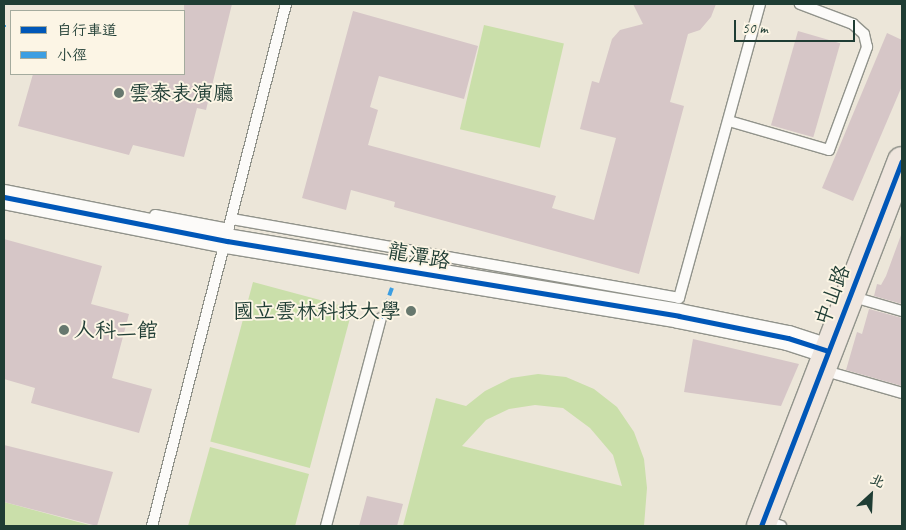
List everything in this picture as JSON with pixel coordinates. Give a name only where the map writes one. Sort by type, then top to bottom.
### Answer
[{"type":"main road","name":"中山路","points":[[769,524],[825,360],[902,161]]},
{"type":"street","name":"龍潭路","points":[[4,197],[230,230],[679,316],[788,338],[825,360]]},
{"type":"lane","points":[[152,526],[230,230],[286,4]]},
{"type":"lane","points":[[4,187],[230,230],[679,298],[760,4]]},
{"type":"lane","points":[[729,121],[829,150],[867,47],[864,34],[853,24],[800,4]]},
{"type":"lane","points":[[849,296],[902,311]]},
{"type":"lane","points":[[326,526],[381,318]]},
{"type":"lane","points":[[825,360],[902,393]]},
{"type":"green space","points":[[484,25],[564,43],[540,148],[460,129]]},
{"type":"green space","points":[[253,282],[352,309],[310,468],[210,441]]},
{"type":"green space","points":[[538,374],[566,377],[594,389],[617,407],[634,432],[644,459],[647,488],[644,526],[403,526],[436,398],[466,406],[485,391],[511,378]],"holes":[[[535,405],[563,408],[590,428],[613,455],[622,486],[462,446],[486,420],[509,409]]]},
{"type":"green space","points":[[210,447],[309,474],[295,526],[188,526]]},
{"type":"green space","points":[[4,502],[93,526],[4,526]]},
{"type":"building","name":"雲泰表演廳","points":[[184,4],[232,4],[206,110],[197,108],[184,157],[133,145],[129,155],[18,126],[33,75],[185,75]]},
{"type":"building","points":[[633,4],[716,4],[711,17],[700,30],[688,34],[670,102],[684,106],[639,274],[394,207],[395,202],[351,190],[346,210],[302,198],[353,11],[478,46],[464,99],[379,76],[370,107],[378,110],[368,145],[556,196],[552,208],[594,220],[616,138],[580,129],[592,81],[599,83],[612,39],[620,30],[643,24]]},
{"type":"building","points":[[798,31],[840,43],[813,137],[771,125]]},
{"type":"building","points":[[887,33],[902,40],[902,86],[853,201],[822,188]]},
{"type":"building","points":[[901,235],[902,304],[874,296],[877,284],[881,285],[886,276]]},
{"type":"building","name":"人科二館","points":[[4,239],[102,266],[91,304],[129,314],[112,378],[152,389],[139,433],[31,403],[35,388],[4,379]]},
{"type":"building","points":[[869,309],[902,318],[902,386],[846,370],[857,332],[862,334]]},
{"type":"building","points":[[693,339],[799,364],[781,406],[684,392]]},
{"type":"building","points":[[4,445],[113,472],[97,526],[4,502]]},
{"type":"building","points":[[367,496],[403,504],[397,526],[359,526]]},
{"type":"marked path","points":[[381,318],[393,285]]},
{"type":"cycle path","points":[[761,526],[902,161]]},
{"type":"cycle path","points":[[4,197],[227,241],[679,316],[788,338],[828,351]]},
{"type":"place","name":"雲泰表演廳","points":[[119,93]]},
{"type":"place","name":"國立雲林科技大學","points":[[411,311]]},
{"type":"place","name":"人科二館","points":[[64,330]]}]
